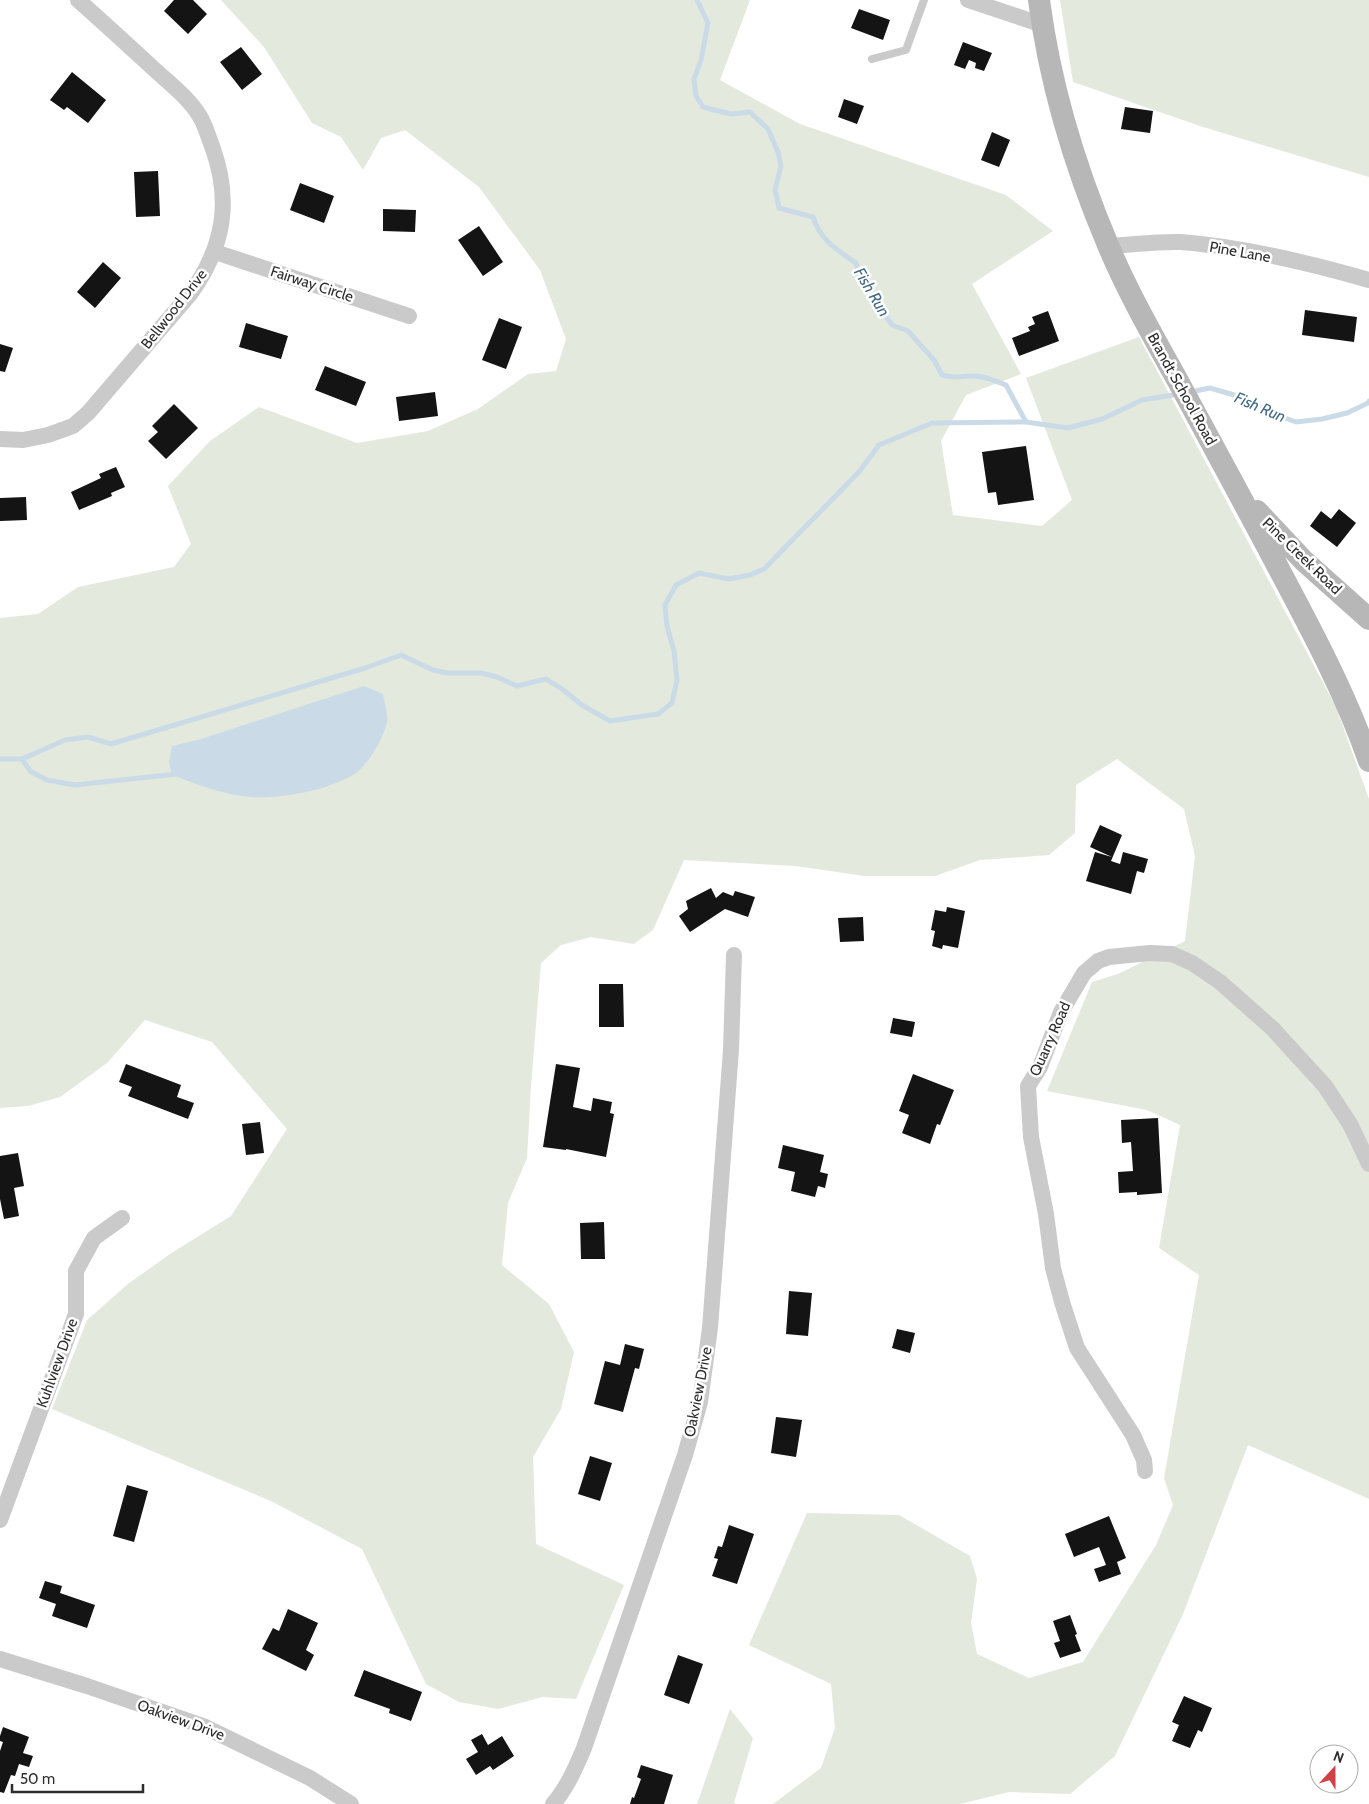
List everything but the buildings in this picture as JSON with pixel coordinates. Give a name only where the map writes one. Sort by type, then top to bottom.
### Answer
[{"type":"street","name":"Bellwood Drive","points":[[0,438],[23,440],[48,435],[73,426],[88,413],[191,293],[204,274],[215,252],[222,220],[222,179],[218,162],[199,115],[180,93],[78,0]]},
{"type":"street","points":[[968,0],[1043,25]]},
{"type":"street","name":"Brandt School Road","points":[[1039,0],[1053,81],[1071,149],[1108,246],[1147,325],[1320,647],[1356,723],[1369,761]]},
{"type":"street","name":"Pine Lane","points":[[1108,246],[1180,242],[1253,253],[1325,268],[1369,280]]},
{"type":"street","name":"Fairway Circle","points":[[215,252],[409,316]]},
{"type":"street","name":"Pine Creek Road","points":[[1237,490],[1304,561],[1369,619]]},
{"type":"street","name":"Quarry Road","points":[[1145,1470],[1144,1460],[1133,1435],[1077,1348],[1053,1268],[1046,1214],[1031,1137],[1028,1086],[1040,1067],[1061,1012],[1084,973],[1103,959],[1150,953],[1172,954],[1192,963],[1220,982],[1272,1028],[1319,1080],[1350,1124],[1369,1164]]},
{"type":"street","name":"Oakview Drive","points":[[553,1804],[573,1773],[584,1748],[682,1464],[700,1402],[710,1328],[731,1050],[734,956]]},
{"type":"street","name":"Kuhlview Drive","points":[[0,1520],[76,1314],[76,1271],[94,1238],[122,1218]]},
{"type":"street","name":"Oakview Drive","points":[[0,1659],[87,1686],[203,1726],[310,1778],[351,1804]]},
{"type":"lane","points":[[872,59],[906,50],[924,0]]},
{"type":"shaded area","points":[[221,0],[750,0],[720,80],[800,124],[1006,195],[1053,231],[972,284],[1021,374],[966,395],[941,441],[953,515],[1042,526],[1072,500],[1026,378],[1139,337],[1336,707],[1369,799],[1369,1499],[1248,1445],[1183,1614],[1115,1756],[1070,1794],[1009,1792],[960,1804],[773,1804],[821,1768],[835,1728],[831,1684],[749,1645],[807,1513],[899,1515],[970,1556],[977,1579],[971,1623],[977,1654],[1029,1678],[1083,1662],[1156,1545],[1173,1505],[1164,1478],[1199,1275],[1159,1248],[1180,1125],[1147,1110],[1047,1091],[1092,982],[1118,974],[1185,941],[1195,856],[1184,809],[1117,759],[1076,785],[1075,833],[1049,855],[980,860],[935,876],[864,876],[796,866],[684,860],[653,930],[634,944],[591,937],[561,945],[541,963],[527,1158],[508,1203],[502,1265],[549,1304],[574,1352],[561,1409],[533,1457],[536,1544],[624,1585],[576,1699],[543,1697],[498,1709],[459,1702],[426,1684],[362,1549],[273,1502],[52,1409],[87,1320],[128,1284],[170,1254],[231,1216],[287,1129],[212,1042],[145,1020],[107,1063],[60,1097],[28,1106],[0,1108],[0,618],[38,614],[78,587],[174,567],[191,544],[168,486],[210,441],[259,407],[357,443],[428,431],[478,409],[528,374],[556,371],[566,339],[540,270],[479,187],[405,130],[381,138],[363,170],[341,137],[312,123],[264,47]]},
{"type":"shaded area","points":[[1060,0],[1369,0],[1369,177],[1203,127],[1073,82]]},
{"type":"shaded area","points":[[730,1709],[753,1738],[734,1803],[737,1804],[697,1804]]},
{"type":"water","points":[[364,686],[383,694],[387,721],[383,735],[370,758],[359,771],[342,781],[303,793],[275,797],[250,797],[220,792],[172,775],[169,762],[172,746],[201,739]]},
{"type":"waterway","name":"Fish Run","points":[[697,0],[708,23],[701,60],[694,79],[696,96],[703,107],[731,114],[750,112],[768,129],[778,152],[781,166],[775,190],[779,208],[813,217],[825,238],[836,249],[856,263],[859,275],[892,325],[908,331],[934,360],[942,375],[954,377],[980,376],[1006,385],[1026,422],[1068,428],[1102,419],[1142,400],[1179,394]]},
{"type":"waterway","name":"Fish Run","points":[[1190,392],[1210,388],[1248,399],[1266,411],[1296,422],[1322,419],[1347,413],[1369,401]]},
{"type":"waterway","points":[[0,759],[22,759],[65,740],[88,737],[111,744],[365,668],[401,655],[433,670],[447,673],[481,673],[497,677],[517,686],[546,679],[582,705],[610,721],[658,714],[672,703],[677,680],[674,651],[667,626],[665,605],[676,585],[699,573],[729,579],[750,575],[764,569],[859,472],[879,445],[932,423],[1026,422]]},
{"type":"waterway","points":[[22,759],[30,771],[47,780],[75,785],[177,774]]}]
